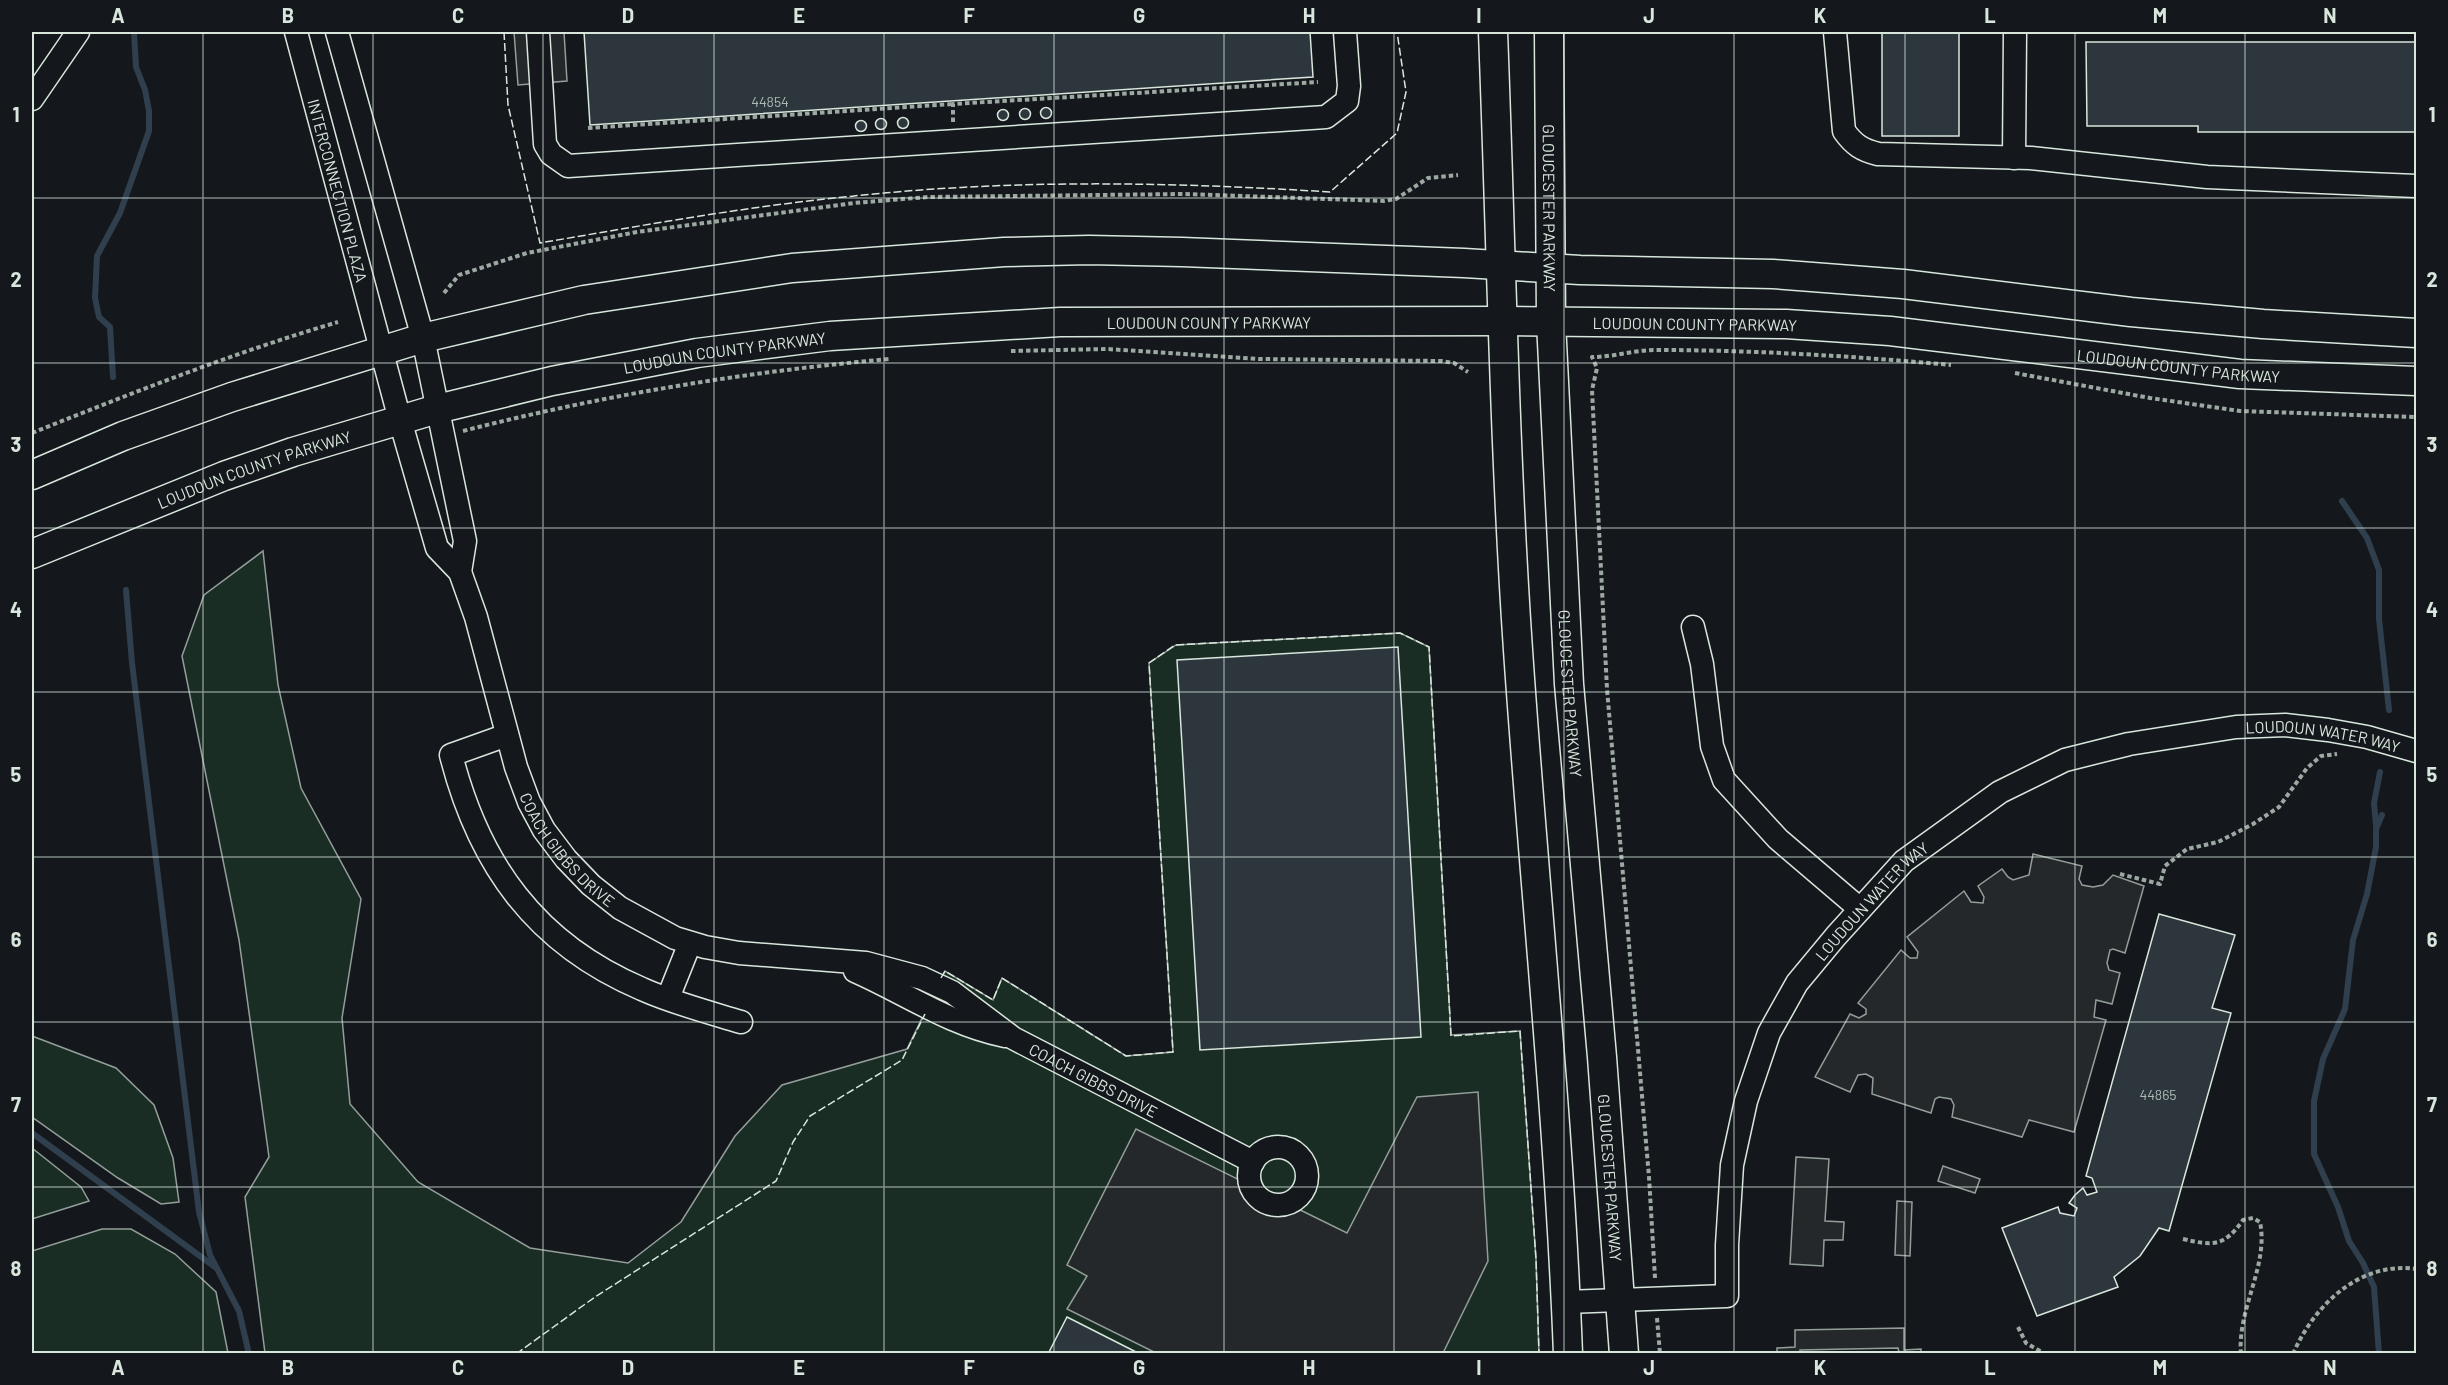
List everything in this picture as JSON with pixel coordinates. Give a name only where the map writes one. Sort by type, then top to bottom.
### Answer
[{"type":"main road","points":[[1493,32],[1518,648],[1554,1096],[1568,1353]]},
{"type":"main road","name":"GLOUCESTER PARKWAY","points":[[1549,32],[1551,322],[1569,684],[1624,1353]]},
{"type":"main road","points":[[32,475],[113,440],[222,400],[423,338],[584,300],[792,268],[902,258],[1004,252],[1112,251],[1464,263],[1550,269],[1773,274],[1842,279],[2164,315],[2263,324],[2416,333]]},
{"type":"main road","name":"LOUDOUN COUNTY PARKWAY","points":[[32,554],[224,476],[293,452],[437,409],[552,381],[697,353],[830,336],[1060,322],[1503,321],[1786,324],[2022,346],[2229,373],[2317,379],[2416,381]]},
{"type":"street","points":[[32,99],[78,32]]},
{"type":"street","name":"INTERCONNECTION PLAZA","points":[[296,32],[382,350]]},
{"type":"street","points":[[337,32],[423,338]]},
{"type":"street","points":[[538,32],[545,144],[551,154],[568,166],[1326,117],[1347,101],[1349,86],[1345,32]]},
{"type":"street","points":[[1835,32],[1844,131],[1852,143],[1878,154],[2052,160],[2207,177],[2416,186]]},
{"type":"street","points":[[2014,158],[2015,32]]},
{"type":"street","name":"COACH GIBBS DRIVE","points":[[423,338],[465,541],[460,572]]},
{"type":"street","name":"COACH GIBBS DRIVE","points":[[382,350],[437,548],[460,572],[476,618],[507,735],[529,802],[544,830],[566,859],[591,885],[620,908],[645,923],[690,943],[740,954],[831,960],[945,1017],[977,1030],[1013,1038],[1252,1162]]},
{"type":"street","points":[[1693,627],[1702,664],[1712,746],[1724,780],[1778,839],[1860,909]]},
{"type":"street","name":"LOUDOUN WATER WAY","points":[[1566,1302],[1727,1296],[1727,1245],[1732,1165],[1746,1101],[1766,1042],[1797,983],[1904,861],[2000,792],[2065,760],[2129,744],[2226,728],[2285,725],[2357,735],[2416,751]]},
{"type":"street","points":[[507,735],[451,755],[460,791],[483,843],[507,884],[534,918],[564,946],[594,965],[642,990],[741,1022]]},
{"type":"street","points":[[668,998],[690,943]]},
{"type":"path","points":[[588,128],[1318,82]]},
{"type":"path","points":[[953,104],[953,141]]},
{"type":"path","points":[[444,292],[459,275],[527,253],[637,232],[854,203],[928,197],[1174,194],[1384,201],[1396,199],[1428,178],[1458,175]]},
{"type":"path","points":[[32,434],[168,379],[271,342],[338,322]]},
{"type":"path","points":[[1005,351],[1107,349],[1259,359],[1441,361],[1455,363],[1468,372]]},
{"type":"path","points":[[1660,1353],[1649,1177],[1607,689],[1592,390],[1597,368],[1592,357],[1613,357],[1651,350],[1770,351],[1849,355],[1962,366]]},
{"type":"path","points":[[443,436],[539,411],[686,383],[795,367],[893,358]]},
{"type":"path","points":[[2007,371],[2150,398],[2240,411],[2416,417]]},
{"type":"path","points":[[2120,874],[2160,884],[2165,866],[2187,849],[2218,842],[2253,824],[2279,807],[2307,768],[2321,756],[2346,754]]},
{"type":"path","points":[[2182,1239],[2205,1244],[2221,1243],[2234,1233],[2243,1220],[2253,1218],[2260,1222],[2262,1234],[2257,1268],[2244,1313],[2241,1353]]},
{"type":"path","points":[[2293,1353],[2310,1322],[2337,1293],[2364,1275],[2376,1271],[2397,1268],[2416,1269]]},
{"type":"path","points":[[2018,1327],[2026,1342],[2045,1353]]},
{"type":"green space","points":[[263,551],[278,685],[301,788],[361,899],[342,1018],[350,1104],[418,1182],[530,1248],[628,1263],[681,1222],[735,1136],[782,1085],[907,1049],[945,971],[993,1000],[1002,978],[1126,1056],[1173,1052],[1149,663],[1176,645],[1400,633],[1429,647],[1451,1035],[1520,1031],[1536,1259],[1539,1353],[265,1353],[245,1197],[269,1157],[239,940],[182,656],[204,595]]},
{"type":"green space","points":[[32,1036],[116,1068],[154,1105],[173,1158],[179,1202],[161,1204],[118,1178],[32,1117]]},
{"type":"green space","points":[[32,1148],[81,1187],[89,1201],[32,1219]]},
{"type":"green space","points":[[102,1229],[131,1229],[175,1254],[216,1292],[228,1353],[32,1353],[32,1251]]},
{"type":"shaded area","points":[[514,32],[564,32],[567,81],[518,85]]},
{"type":"shaded area","points":[[2033,854],[2082,866],[2079,879],[2082,885],[2093,887],[2103,885],[2113,875],[2144,886],[2125,953],[2110,950],[2107,963],[2109,970],[2120,973],[2112,1004],[2096,1000],[2094,1017],[2106,1020],[2074,1132],[2029,1120],[2022,1137],[1952,1117],[1954,1105],[1951,1099],[1939,1097],[1935,1099],[1931,1113],[1872,1094],[1873,1078],[1866,1074],[1858,1075],[1850,1092],[1815,1077],[1850,1014],[1859,1018],[1866,1014],[1866,1009],[1858,1003],[1901,950],[1910,958],[1917,958],[1918,952],[1907,937],[1964,891],[1971,902],[1983,903],[1984,897],[1978,886],[2002,869],[2013,880],[2029,875]]},
{"type":"shaded area","points":[[1478,1092],[1488,1261],[1443,1353],[1156,1353],[1067,1309],[1087,1276],[1067,1265],[1136,1129],[1347,1233],[1417,1097]]},
{"type":"shaded area","points":[[1796,1157],[1829,1159],[1825,1221],[1844,1222],[1843,1240],[1824,1240],[1823,1266],[1790,1264]]},
{"type":"shaded area","points":[[1943,1166],[1980,1179],[1975,1193],[1938,1181]]},
{"type":"shaded area","points":[[1897,1201],[1912,1202],[1910,1256],[1895,1255]]},
{"type":"shaded area","points":[[1904,1328],[1904,1350],[1921,1349],[1921,1353],[1899,1353],[1898,1348],[1800,1350],[1800,1353],[1777,1353],[1777,1348],[1795,1347],[1795,1330]]},
{"type":"building","points":[[584,32],[1310,32],[1313,77],[590,125]]},
{"type":"building","points":[[1882,32],[1959,32],[1959,136],[1882,136]]},
{"type":"building","points":[[2086,42],[2416,42],[2416,132],[2198,132],[2198,126],[2087,126]]},
{"type":"building","points":[[1046,107],[1052,113],[1046,119],[1040,113]]},
{"type":"building","points":[[1025,108],[1031,114],[1025,120],[1019,114]]},
{"type":"building","points":[[1003,109],[1009,115],[1003,121],[997,115]]},
{"type":"building","points":[[903,117],[909,123],[903,129],[897,123]]},
{"type":"building","points":[[881,118],[887,124],[881,130],[875,124]]},
{"type":"building","points":[[861,120],[867,126],[861,132],[855,126]]},
{"type":"building","points":[[1398,647],[1421,1037],[1200,1050],[1177,660]]},
{"type":"building","points":[[2159,914],[2235,935],[2212,1008],[2231,1013],[2169,1231],[2159,1228],[2140,1256],[2114,1277],[2118,1287],[2037,1316],[2002,1228],[2058,1207],[2060,1213],[2074,1216],[2077,1208],[2069,1203],[2075,1195],[2083,1188],[2087,1195],[2097,1192],[2092,1178],[2086,1176]]},
{"type":"building","points":[[1067,1317],[1140,1354],[1048,1354]]},
{"type":"waterway","points":[[113,377],[110,327],[99,317],[95,298],[97,256],[120,213],[149,131],[149,111],[145,90],[136,67],[134,32]]},
{"type":"waterway","points":[[2342,501],[2367,538],[2379,570],[2379,619],[2389,710]]},
{"type":"waterway","points":[[126,590],[132,663],[199,1212],[210,1255],[239,1311],[249,1354]]},
{"type":"waterway","points":[[2376,825],[2374,803],[2380,772]]},
{"type":"waterway","points":[[2379,1354],[2374,1287],[2349,1241],[2338,1207],[2314,1154],[2314,1101],[2323,1059],[2345,1009],[2353,940],[2367,894],[2376,847],[2376,829],[2382,815]]},
{"type":"waterway","points":[[32,1133],[215,1267]]},
{"type":"fence","points":[[504,32],[508,105],[540,243],[815,200],[973,187],[1152,184],[1330,192],[1397,133],[1406,92],[1397,32]]},
{"type":"fence","points":[[941,978],[945,971],[993,1000],[1002,978],[1126,1056],[1173,1052],[1149,663],[1175,645],[1400,633],[1429,647],[1451,1036],[1520,1031],[1536,1259],[1539,1354]]},
{"type":"fence","points":[[516,1354],[595,1297],[776,1181],[793,1142],[810,1116],[902,1060],[925,1014]]}]
